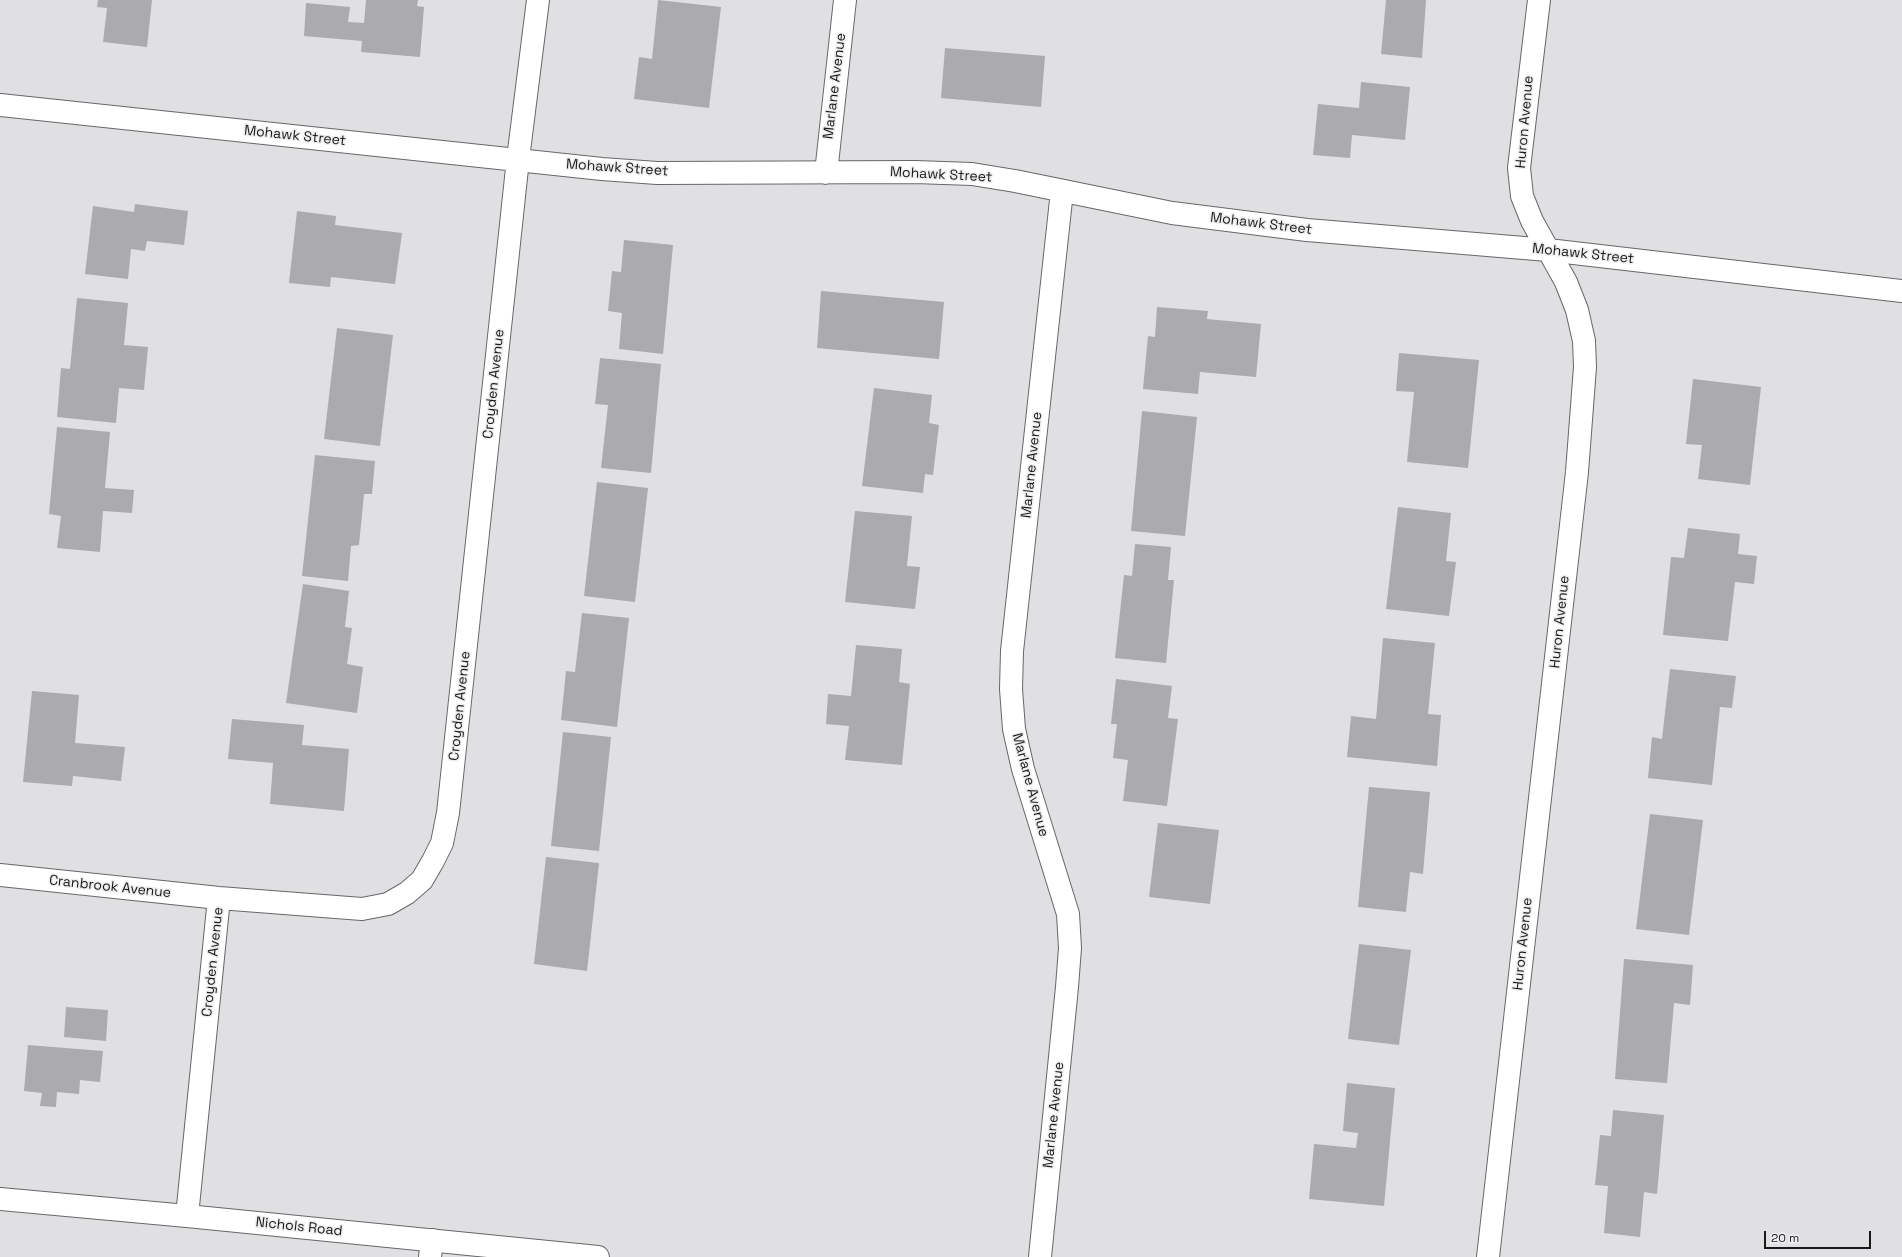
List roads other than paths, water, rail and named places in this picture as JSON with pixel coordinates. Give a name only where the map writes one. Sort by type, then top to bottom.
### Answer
[{"type":"street","name":"Croyden Avenue","points":[[187,1216],[219,898],[362,909],[388,904],[407,893],[422,880],[434,861],[442,843],[448,813],[518,159],[538,0]]},
{"type":"street","name":"Marlane Avenue","points":[[826,172],[845,0]]},
{"type":"street","name":"Huron Avenue","points":[[1488,1257],[1583,408],[1585,367],[1584,341],[1577,310],[1566,282],[1532,221],[1522,196],[1519,168],[1539,0]]},
{"type":"street","name":"Mohawk Street","points":[[0,105],[602,169],[657,173],[916,172],[972,174],[1172,212],[1300,229],[1548,250],[1902,291]]},
{"type":"street","name":"Marlane Avenue","points":[[1040,1257],[1070,948],[1068,921],[1064,900],[1023,769],[1014,729],[1010,689],[1012,651],[1062,191]]},
{"type":"street","name":"Cranbrook Avenue","points":[[0,875],[219,898]]},
{"type":"street","name":"Nichols Road","points":[[0,1199],[187,1216],[431,1248],[598,1257]]}]
